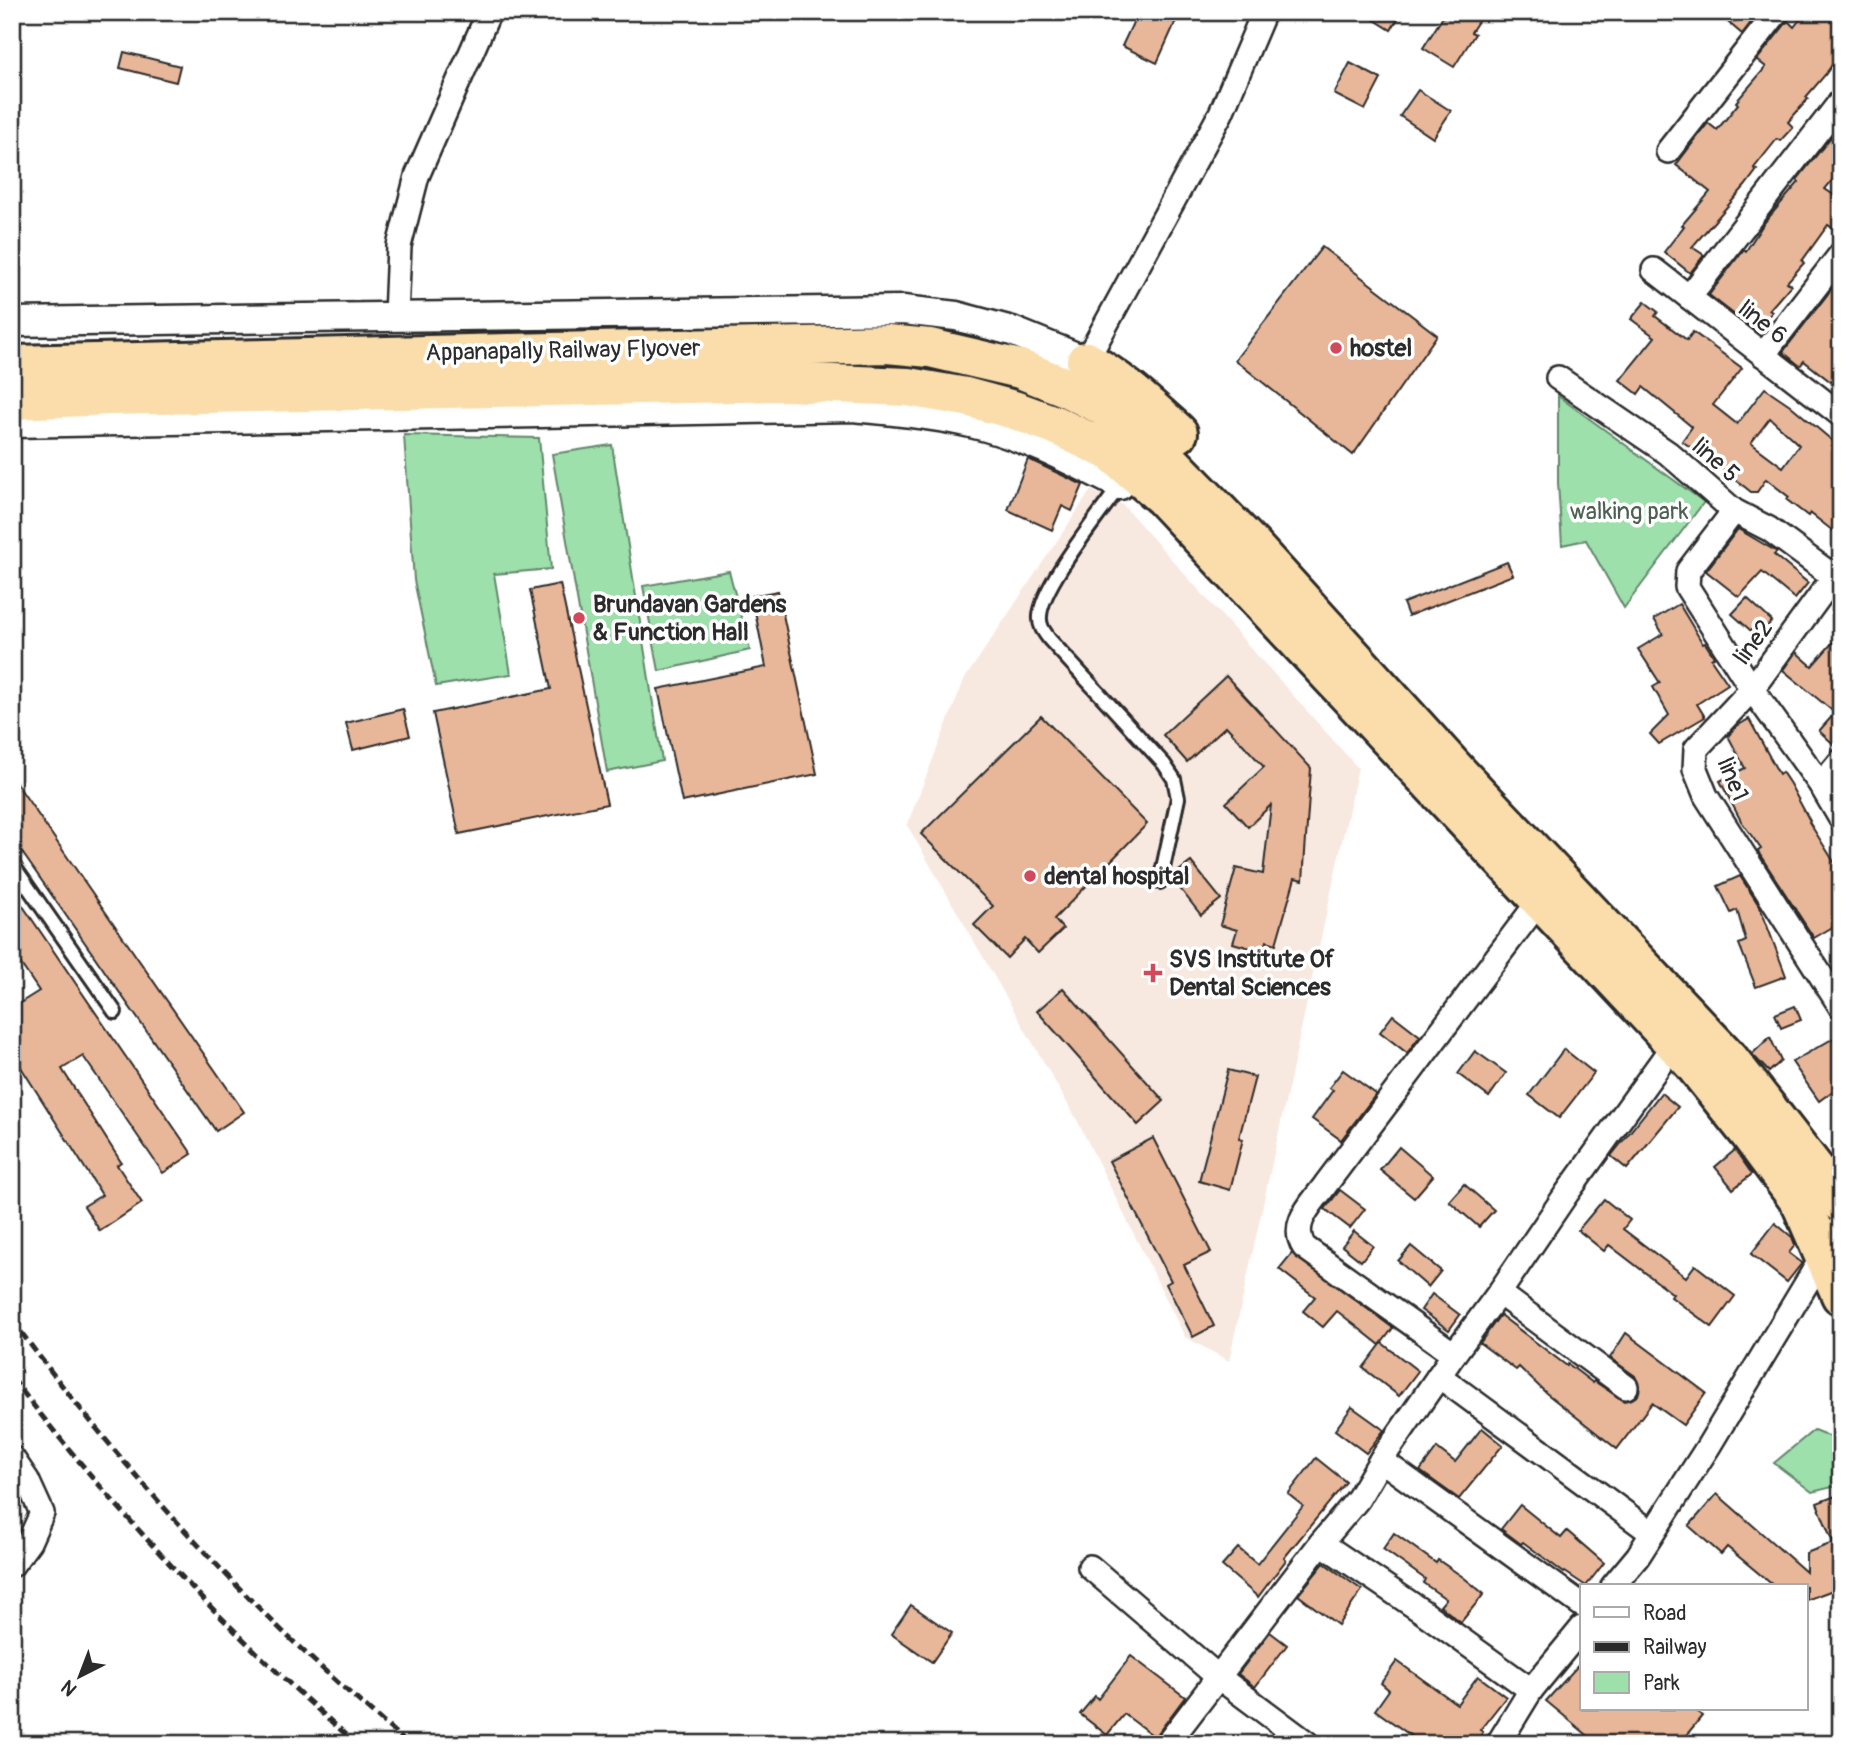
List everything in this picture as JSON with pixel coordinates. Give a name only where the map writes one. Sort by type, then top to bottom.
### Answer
[{"type":"highway","name":"Appanapally Railway Flyover","points":[[12,400],[383,372],[887,344],[930,348],[1020,369],[1104,406],[1152,443],[1241,556]]},
{"type":"highway","points":[[1086,361],[1109,373],[1178,433],[1223,494],[1241,556]]},
{"type":"highway","name":"Appanapally Railway Flyover","points":[[12,365],[383,372],[908,387],[966,397],[1014,410],[1088,440],[1133,469],[1163,496],[1241,556]]},
{"type":"highway","points":[[1120,485],[1187,531],[1241,556],[1449,782],[1728,1058],[1841,1203]]},
{"type":"highway","points":[[1449,782],[1540,900],[1675,1042],[1749,1133],[1832,1242],[1841,1295]]},
{"type":"street","points":[[396,316],[399,247],[417,176],[489,12]]},
{"type":"street","points":[[12,322],[903,310],[956,316],[1012,331],[1086,361],[1221,113],[1264,12]]},
{"type":"street","points":[[1668,151],[1777,12]]},
{"type":"street","points":[[1689,297],[1841,101]]},
{"type":"street","points":[[1763,355],[1841,254]]},
{"type":"street","name":"line 6","points":[[1654,270],[1763,355],[1838,406]]},
{"type":"street","name":"line 5","points":[[1558,378],[1668,453],[1734,511],[1769,529],[1838,575]]},
{"type":"street","points":[[12,423],[853,407],[923,414],[973,423],[1071,460],[1120,485]]},
{"type":"street","points":[[1734,511],[1688,571],[1687,587],[1752,689]]},
{"type":"street","name":"line2","points":[[1838,575],[1752,689],[1821,785],[1841,819]]},
{"type":"street","name":"line1","points":[[1752,689],[1696,749],[1695,769],[1706,796],[1841,1007]]},
{"type":"street","points":[[1821,785],[1841,761]]},
{"type":"street","points":[[1454,1354],[1304,1247],[1297,1231],[1299,1223],[1326,1184],[1540,900]]},
{"type":"street","points":[[1167,1744],[1217,1676],[1358,1499],[1381,1460],[1454,1354],[1675,1042]]},
{"type":"street","points":[[1615,1584],[1652,1534],[1708,1447],[1832,1242]]},
{"type":"street","points":[[1499,1293],[1626,1387]]},
{"type":"street","points":[[1439,1376],[1652,1534]]},
{"type":"street","points":[[12,1458],[27,1480],[42,1513],[29,1542],[12,1565]]},
{"type":"street","points":[[1381,1460],[1580,1604]]},
{"type":"street","points":[[1321,1543],[1531,1690]]},
{"type":"street","points":[[1090,1567],[1217,1676],[1308,1744]]},
{"type":"street","points":[[1499,1744],[1531,1690],[1580,1630]]},
{"type":"lane","points":[[1120,485],[1052,581],[1040,612],[1040,626],[1164,764],[1174,779],[1178,798],[1160,882]]},
{"type":"lane","points":[[12,864],[115,1012]]},
{"type":"shaded area","name":"SVS Institute Of Dental Sciences","points":[[1091,490],[1123,505],[1358,768],[1229,1361],[1185,1337],[1077,1120],[907,825],[964,680]]},
{"type":"green space","name":"walking park","points":[[1558,396],[1704,502],[1624,608],[1586,540],[1562,545],[1558,483]]},
{"type":"green space","points":[[404,435],[539,438],[551,569],[494,574],[511,674],[436,686],[414,580]]},
{"type":"green space","points":[[612,445],[662,761],[607,772],[552,454]]},
{"type":"green space","points":[[729,571],[750,650],[659,671],[643,586]]},
{"type":"green space","points":[[1814,1430],[1841,1441],[1841,1485],[1812,1492],[1774,1463]]},
{"type":"building","points":[[1138,12],[1180,12],[1157,63],[1122,46]]},
{"type":"building","points":[[1362,12],[1402,12],[1391,30]]},
{"type":"building","points":[[1446,12],[1484,12],[1471,32],[1475,34],[1454,67],[1423,48]]},
{"type":"building","points":[[1716,12],[1759,12],[1742,34]]},
{"type":"building","points":[[1806,12],[1841,12],[1841,52],[1788,122],[1793,127],[1780,141],[1777,139],[1754,168],[1757,170],[1745,186],[1692,247],[1704,255],[1690,273],[1664,252],[1684,226],[1682,225],[1710,192],[1676,165],[1708,123],[1717,130],[1738,104],[1736,102],[1766,67],[1757,60],[1788,21],[1794,27]]},
{"type":"building","points":[[124,52],[180,66],[176,82],[120,68]]},
{"type":"building","points":[[1350,63],[1381,79],[1365,110],[1334,94]]},
{"type":"building","points":[[1418,90],[1451,111],[1433,138],[1400,116]]},
{"type":"building","points":[[1835,132],[1841,137],[1841,170],[1825,189],[1841,200],[1841,234],[1828,225],[1802,261],[1804,263],[1787,282],[1791,285],[1769,310],[1772,312],[1757,332],[1709,295],[1744,249],[1746,251],[1764,223],[1799,182],[1797,180]]},
{"type":"building","name":"hostel","points":[[1322,247],[1437,335],[1353,455],[1235,360]]},
{"type":"building","points":[[1841,277],[1841,370],[1831,382],[1804,361],[1800,366],[1783,352]]},
{"type":"building","points":[[1645,302],[1658,312],[1655,316],[1687,340],[1693,332],[1742,368],[1713,405],[1737,424],[1765,388],[1790,405],[1841,448],[1841,522],[1833,531],[1787,500],[1789,497],[1766,479],[1757,492],[1751,492],[1709,458],[1708,460],[1682,441],[1692,427],[1643,387],[1638,394],[1620,380],[1655,337],[1631,319]],"holes":[[[1770,418],[1799,445],[1783,467],[1751,443]]]},
{"type":"building","points":[[1028,459],[1083,485],[1072,511],[1062,506],[1052,530],[1008,510]]},
{"type":"building","points":[[1738,529],[1777,552],[1774,555],[1808,583],[1795,599],[1762,572],[1739,597],[1706,571]]},
{"type":"building","points":[[1507,562],[1513,575],[1408,616],[1403,603]]},
{"type":"building","points":[[560,584],[607,804],[459,834],[433,713],[551,689],[530,590]]},
{"type":"building","points":[[778,591],[817,774],[682,802],[658,689],[766,667],[752,596]]},
{"type":"building","points":[[1747,598],[1772,621],[1758,637],[1732,614]]},
{"type":"building","points":[[1679,604],[1714,657],[1711,659],[1728,684],[1697,704],[1705,717],[1659,744],[1650,734],[1669,715],[1653,687],[1660,683],[1638,649],[1663,634],[1654,619]]},
{"type":"building","points":[[1841,633],[1841,747],[1838,748],[1819,731],[1835,713],[1783,670],[1796,652],[1812,666]]},
{"type":"building","points":[[1226,676],[1311,768],[1303,880],[1295,878],[1276,944],[1267,941],[1264,952],[1233,943],[1237,930],[1220,925],[1236,868],[1263,874],[1271,805],[1248,827],[1226,803],[1264,767],[1226,726],[1187,762],[1163,735]]},
{"type":"building","points":[[403,709],[410,736],[353,750],[346,723]]},
{"type":"building","name":"dental hospital","points":[[1041,716],[1147,824],[1054,919],[1063,929],[1038,953],[1025,939],[1007,958],[974,925],[993,906],[921,834]]},
{"type":"building","points":[[1749,719],[1779,774],[1782,772],[1790,784],[1809,822],[1841,873],[1841,922],[1814,938],[1760,855],[1758,851],[1761,849],[1741,821],[1720,781],[1745,768],[1728,736],[1737,726]]},
{"type":"building","points":[[12,777],[244,1112],[216,1131],[12,838]]},
{"type":"building","points":[[1191,862],[1221,899],[1201,915],[1171,877]]},
{"type":"building","points":[[1740,876],[1760,907],[1786,976],[1756,987],[1739,944],[1746,941],[1737,910],[1731,913],[1718,886]]},
{"type":"building","points":[[12,890],[192,1154],[163,1173],[83,1056],[62,1069],[121,1162],[117,1165],[142,1203],[100,1231],[84,1206],[102,1195],[12,1053],[12,1008],[39,991],[12,951]]},
{"type":"building","points":[[1063,988],[1164,1101],[1138,1125],[1037,1011]]},
{"type":"building","points":[[1795,1006],[1801,1020],[1781,1028],[1775,1014]]},
{"type":"building","points":[[1393,1015],[1420,1036],[1407,1053],[1380,1032]]},
{"type":"building","points":[[1841,1034],[1841,1085],[1819,1101],[1792,1062]]},
{"type":"building","points":[[1770,1037],[1781,1061],[1769,1072],[1752,1054]]},
{"type":"building","points":[[1564,1049],[1594,1073],[1559,1118],[1529,1095]]},
{"type":"building","points":[[1475,1051],[1506,1073],[1489,1097],[1458,1074]]},
{"type":"building","points":[[1228,1070],[1255,1077],[1239,1138],[1243,1139],[1230,1190],[1199,1181]]},
{"type":"building","points":[[1343,1070],[1376,1094],[1341,1140],[1312,1119],[1333,1090],[1329,1088]]},
{"type":"building","points":[[1661,1093],[1678,1107],[1627,1169],[1611,1156]]},
{"type":"building","points":[[1153,1138],[1211,1252],[1184,1265],[1214,1326],[1193,1337],[1166,1284],[1171,1281],[1109,1161]]},
{"type":"building","points":[[1399,1147],[1433,1176],[1414,1198],[1380,1170]]},
{"type":"building","points":[[1735,1150],[1752,1174],[1733,1189],[1715,1167]]},
{"type":"building","points":[[1464,1184],[1494,1210],[1479,1227],[1449,1201]]},
{"type":"building","points":[[1340,1190],[1365,1209],[1350,1228],[1325,1209]]},
{"type":"building","points":[[1604,1199],[1630,1220],[1623,1229],[1686,1277],[1695,1265],[1735,1296],[1712,1327],[1609,1245],[1604,1251],[1578,1230]]},
{"type":"building","points":[[1775,1223],[1792,1237],[1795,1245],[1789,1253],[1802,1263],[1787,1282],[1751,1254]]},
{"type":"building","points":[[1354,1231],[1373,1246],[1361,1261],[1342,1246]]},
{"type":"building","points":[[1411,1246],[1441,1271],[1428,1287],[1398,1261]]},
{"type":"building","points":[[1292,1253],[1393,1328],[1380,1345],[1337,1311],[1323,1327],[1303,1311],[1315,1297],[1279,1269]]},
{"type":"building","points":[[1432,1294],[1460,1315],[1449,1330],[1421,1310]]},
{"type":"building","points":[[1500,1315],[1567,1366],[1568,1364],[1624,1401],[1638,1395],[1640,1388],[1635,1376],[1610,1358],[1626,1333],[1706,1393],[1683,1425],[1652,1403],[1617,1449],[1546,1393],[1519,1367],[1516,1370],[1480,1343]]},
{"type":"building","points":[[1382,1343],[1418,1371],[1399,1396],[1363,1368]]},
{"type":"building","points":[[1352,1407],[1384,1430],[1366,1453],[1335,1430]]},
{"type":"building","points":[[1482,1428],[1503,1445],[1459,1499],[1420,1471],[1437,1448],[1455,1462]]},
{"type":"building","points":[[1316,1458],[1346,1482],[1284,1558],[1286,1560],[1258,1597],[1222,1566],[1238,1548],[1257,1564],[1303,1506],[1288,1494]]},
{"type":"building","points":[[1717,1494],[1806,1572],[1806,1553],[1833,1543],[1817,1503],[1841,1494],[1841,1587],[1808,1599],[1808,1584],[1772,1584],[1727,1547],[1721,1554],[1689,1526]]},
{"type":"building","points":[[1520,1505],[1561,1538],[1567,1531],[1604,1563],[1588,1584],[1583,1584],[1501,1529]]},
{"type":"building","points":[[1394,1533],[1436,1563],[1438,1560],[1484,1594],[1461,1622],[1440,1606],[1446,1599],[1423,1583],[1425,1579],[1383,1549]]},
{"type":"building","points":[[1324,1563],[1362,1590],[1338,1625],[1298,1595]]},
{"type":"building","points":[[911,1605],[952,1633],[932,1662],[891,1634]]},
{"type":"building","points":[[1270,1632],[1287,1645],[1255,1687],[1238,1674]]},
{"type":"building","points":[[1131,1656],[1185,1697],[1155,1737],[1124,1714],[1107,1735],[1080,1714],[1095,1696],[1098,1699]]},
{"type":"building","points":[[1397,1661],[1457,1704],[1478,1676],[1506,1697],[1480,1730],[1483,1732],[1474,1744],[1409,1744],[1414,1738],[1375,1710],[1389,1690],[1381,1683]]},
{"type":"building","points":[[1580,1663],[1580,1710],[1695,1710],[1702,1716],[1679,1744],[1598,1744],[1546,1701]]},
{"type":"railway","points":[[12,1320],[102,1435],[198,1545],[300,1648],[408,1744]]},
{"type":"railway","points":[[12,1378],[91,1476],[175,1570],[264,1659],[357,1744]]},
{"type":"place","name":"hostel","points":[[1336,348]]},
{"type":"place","name":"Brundavan Gardens & Function Hall","points":[[579,618]]},
{"type":"place","name":"dental hospital","points":[[1030,876]]},
{"type":"place","name":"SVS Institute Of Dental Sciences","points":[[1153,973]]}]
